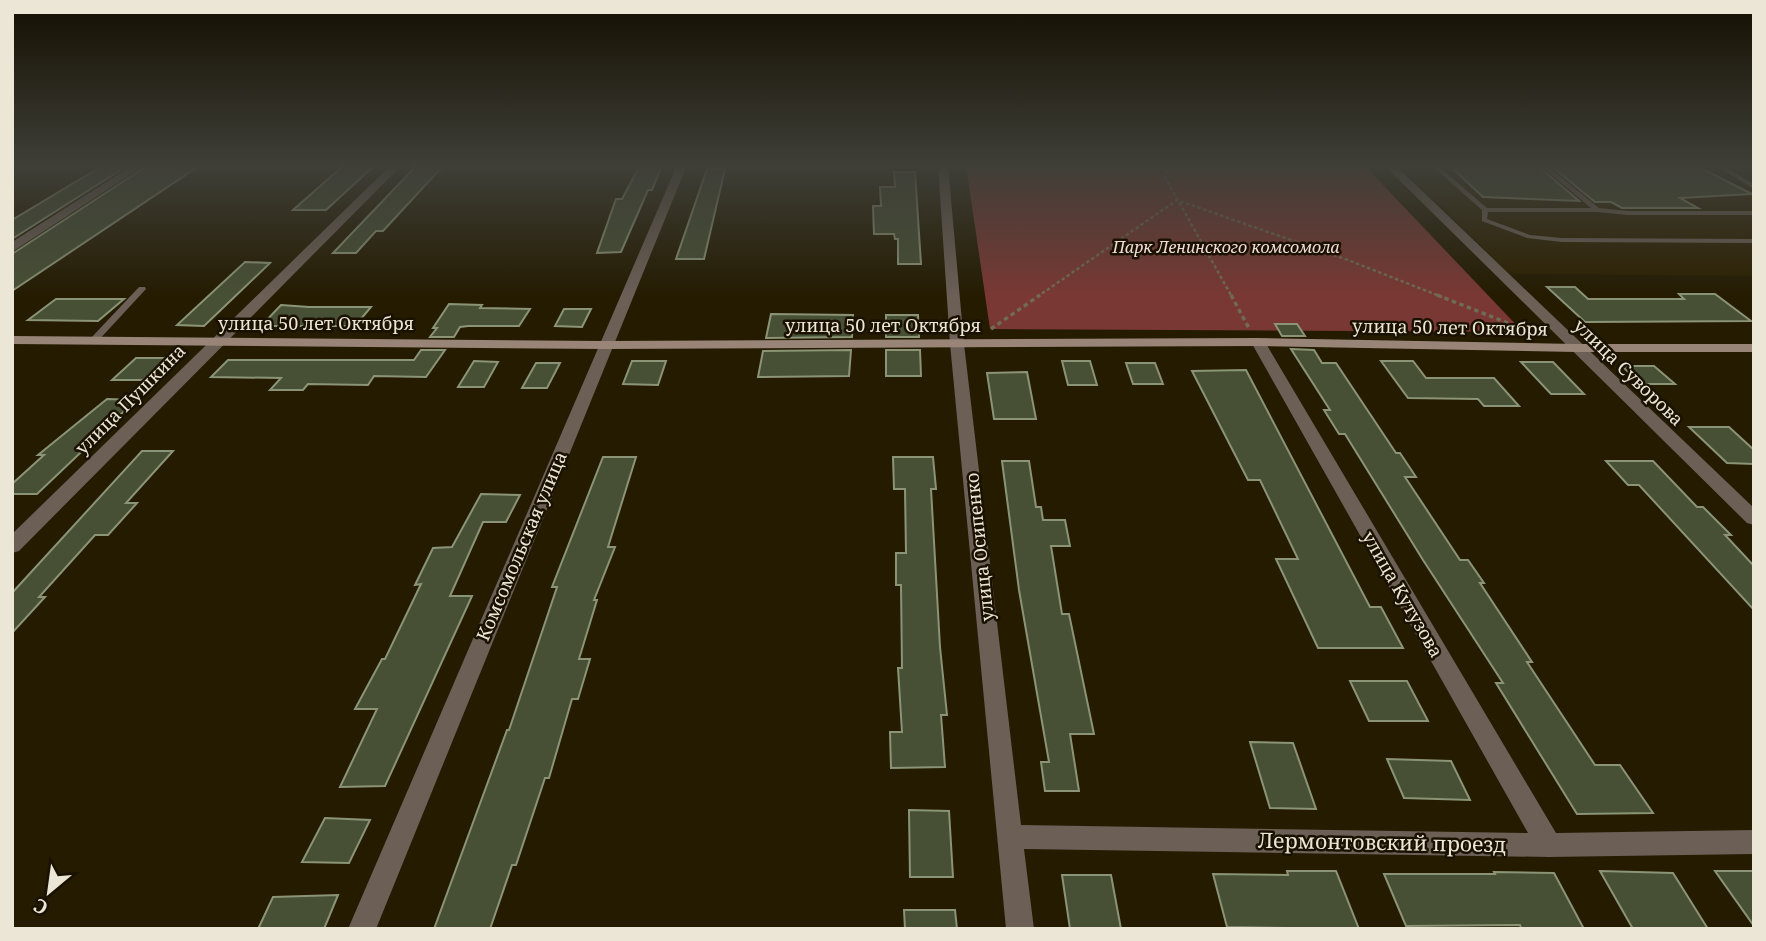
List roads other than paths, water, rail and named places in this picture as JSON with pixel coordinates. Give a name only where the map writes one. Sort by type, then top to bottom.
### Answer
[{"type":"street","points":[[12,248],[72,209]]},
{"type":"street","name":"улица Пушкина","points":[[12,546],[353,209]]},
{"type":"street","name":"Комсомольская улица","points":[[362,929],[663,209]]},
{"type":"street","name":"улица Осипенко","points":[[946,209],[957,344],[1020,929]]},
{"type":"street","name":"улица Суворова","points":[[1434,209],[1754,519]]},
{"type":"street","name":"улица 50 лет Октября","points":[[12,340],[604,345],[957,344],[1254,337],[1576,348],[1754,348]]},
{"type":"street","name":"улица Кутузова","points":[[1254,337],[1549,845]]},
{"type":"street","name":"Лермонтовский проезд","points":[[1010,837],[1549,845],[1754,842]]},
{"type":"lane","points":[[1754,213],[1485,210],[1484,220],[1529,237],[1562,240],[1754,241]]},
{"type":"lane","points":[[93,341],[142,289]]},
{"type":"park label","name":"Парк Ленинского комсомола","points":[[1226,247]]}]
